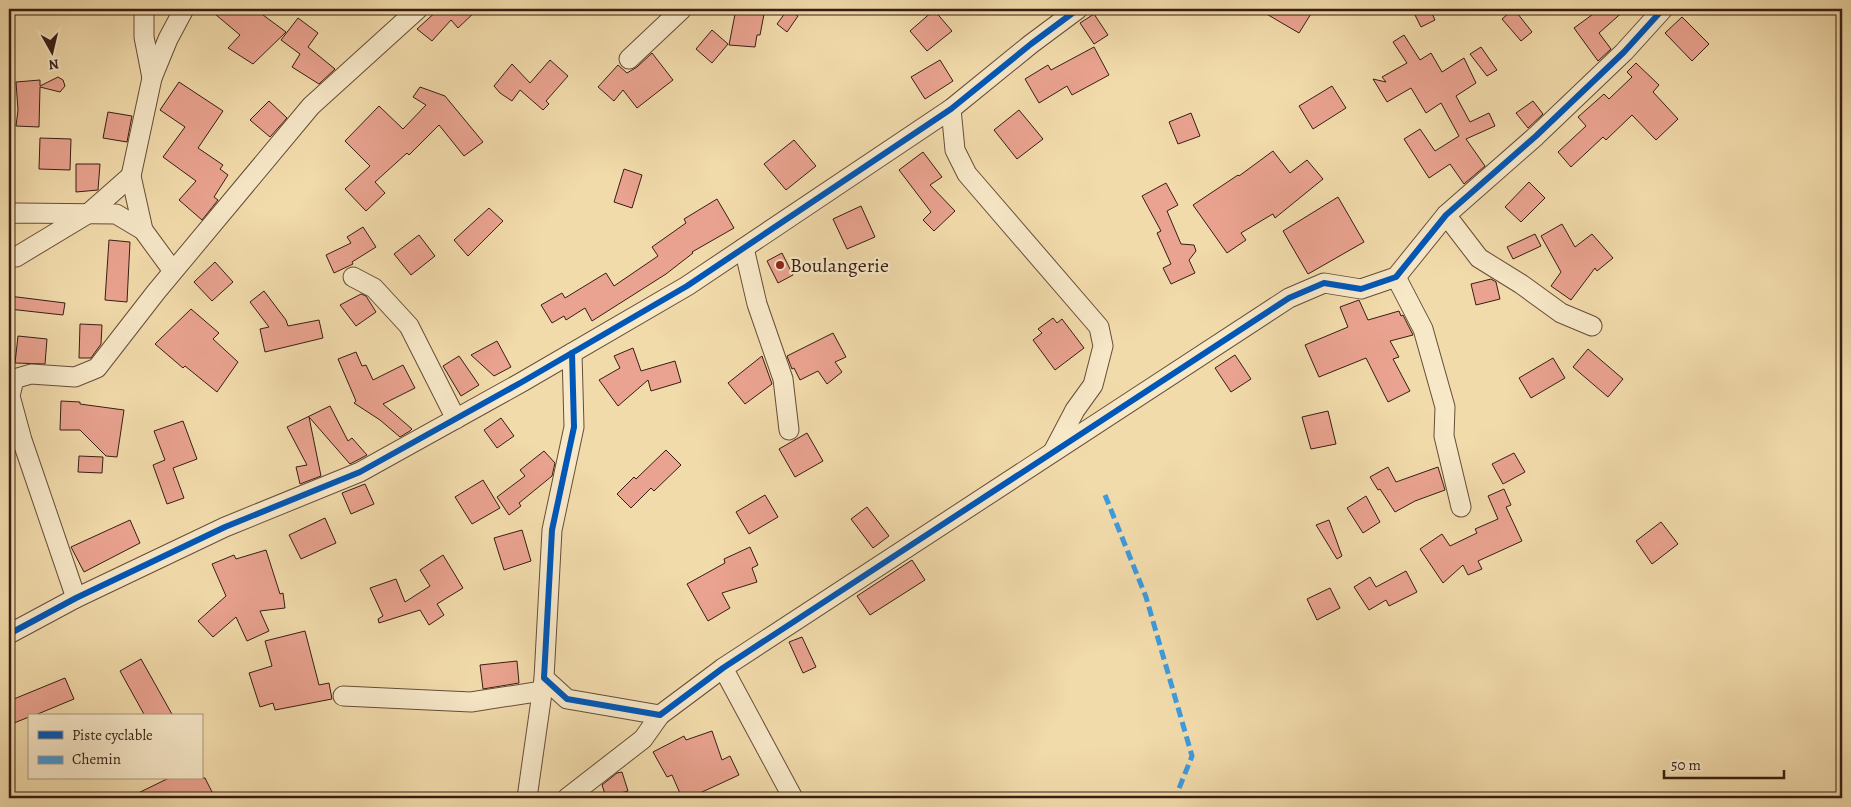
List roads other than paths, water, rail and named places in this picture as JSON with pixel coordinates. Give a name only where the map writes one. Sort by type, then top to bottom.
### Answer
[{"type":"street","points":[[144,9],[144,38],[152,78]]},
{"type":"street","points":[[143,230],[131,176],[152,78],[168,39],[184,9]]},
{"type":"street","points":[[76,598],[22,440],[10,396],[14,379],[31,374],[75,376],[97,368],[173,271],[311,106],[418,9]]},
{"type":"street","points":[[629,59],[682,9]]},
{"type":"street","points":[[9,634],[76,598],[225,527],[360,472],[687,286],[952,109],[1030,44],[1078,9]]},
{"type":"street","points":[[567,798],[643,739],[660,715],[723,668],[1289,298],[1324,283],[1361,289],[1396,277],[1446,215],[1536,136],[1624,52],[1663,9]]},
{"type":"street","points":[[952,109],[955,150],[967,174],[1099,327],[1103,346],[1093,385],[1075,410],[1054,451]]},
{"type":"street","points":[[16,257],[89,213],[131,176]]},
{"type":"street","points":[[9,215],[16,213],[116,214],[143,230],[173,271]]},
{"type":"street","points":[[1446,215],[1479,258],[1521,284],[1561,313],[1592,326]]},
{"type":"street","points":[[744,248],[757,304],[783,379],[789,430]]},
{"type":"street","points":[[353,277],[374,288],[409,326],[456,418]]},
{"type":"street","points":[[1396,277],[1423,329],[1446,407],[1444,436],[1461,506]]},
{"type":"street","points":[[527,798],[543,684],[552,530],[574,427],[572,353]]},
{"type":"street","points":[[723,668],[793,798]]},
{"type":"street","points":[[343,696],[471,702],[543,684],[567,699],[660,715]]},
{"type":"place","name":"Boulangerie","points":[[780,265]]}]
